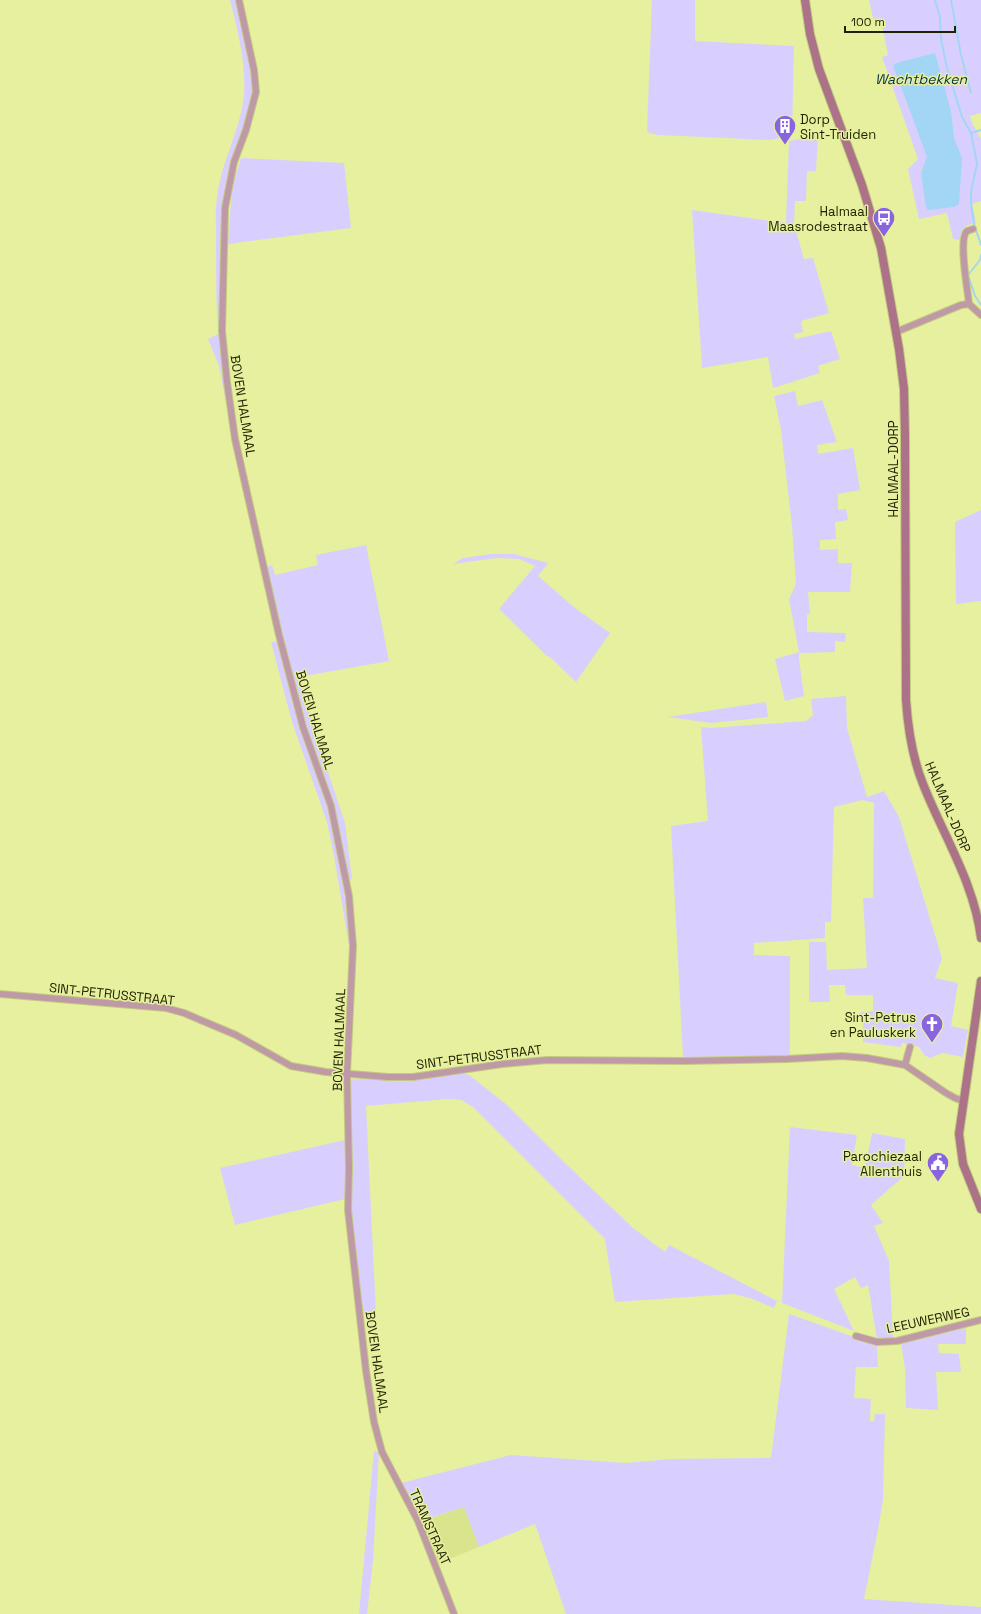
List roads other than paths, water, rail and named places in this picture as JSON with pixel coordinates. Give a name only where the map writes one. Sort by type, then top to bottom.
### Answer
[{"type":"street","name":"BOVEN HALMAAL","points":[[239,0],[254,70],[256,92],[246,130],[234,162],[225,208],[222,331],[225,369],[235,439],[280,635],[303,727],[331,806],[349,896],[353,929],[353,973],[347,1074],[349,1168],[348,1210],[366,1371],[374,1422],[382,1452]]},
{"type":"street","name":"HALMAAL-DORP","points":[[805,0],[810,34],[819,69],[862,185],[881,248],[896,332],[904,389],[905,669],[907,719],[915,762],[966,881],[977,914],[981,938]]},
{"type":"street","points":[[973,229],[967,231],[965,235],[963,259],[964,274],[968,304],[981,315]]},
{"type":"street","points":[[896,332],[961,305],[968,304]]},
{"type":"street","points":[[981,981],[959,1134],[961,1154],[966,1175],[981,1209]]},
{"type":"street","name":"SINT-PETRUSSTRAAT","points":[[0,994],[166,1008],[184,1013],[236,1035],[291,1066],[347,1074],[413,1077],[502,1064],[547,1060],[787,1060],[842,1056],[867,1058],[905,1065],[946,1093],[963,1101]]},
{"type":"street","points":[[905,1065],[910,1047]]},
{"type":"street","name":"LEEUWERWEG","points":[[856,1336],[877,1342],[897,1340],[981,1320]]},
{"type":"street","name":"TRAMSTRAAT","points":[[382,1452],[418,1521],[454,1614]]},
{"type":"water","name":"Wachtbekken","points":[[935,53],[951,111],[954,138],[962,158],[959,204],[954,207],[928,210],[926,207],[921,173],[927,157],[893,65]]},
{"type":"waterway","points":[[935,0],[940,17],[941,39],[947,68],[962,117],[971,133],[977,164],[971,192],[971,203],[974,224],[981,245]]},
{"type":"waterway","points":[[951,0],[961,55],[971,93]]},
{"type":"waterway","points":[[971,133],[981,130]]},
{"type":"waterway","points":[[981,255],[980,260],[968,275],[975,296],[981,305]]},
{"type":"place","name":"Dorp Sint-Truiden","points":[[785,146]]},
{"type":"place","name":"Halmaal Maasrodestraat","points":[[884,238]]},
{"type":"place","name":"Sint-Petrus en Pauluskerk","points":[[932,1044]]},
{"type":"place","name":"Parochiezaal Allenthuis","points":[[938,1182]]}]
